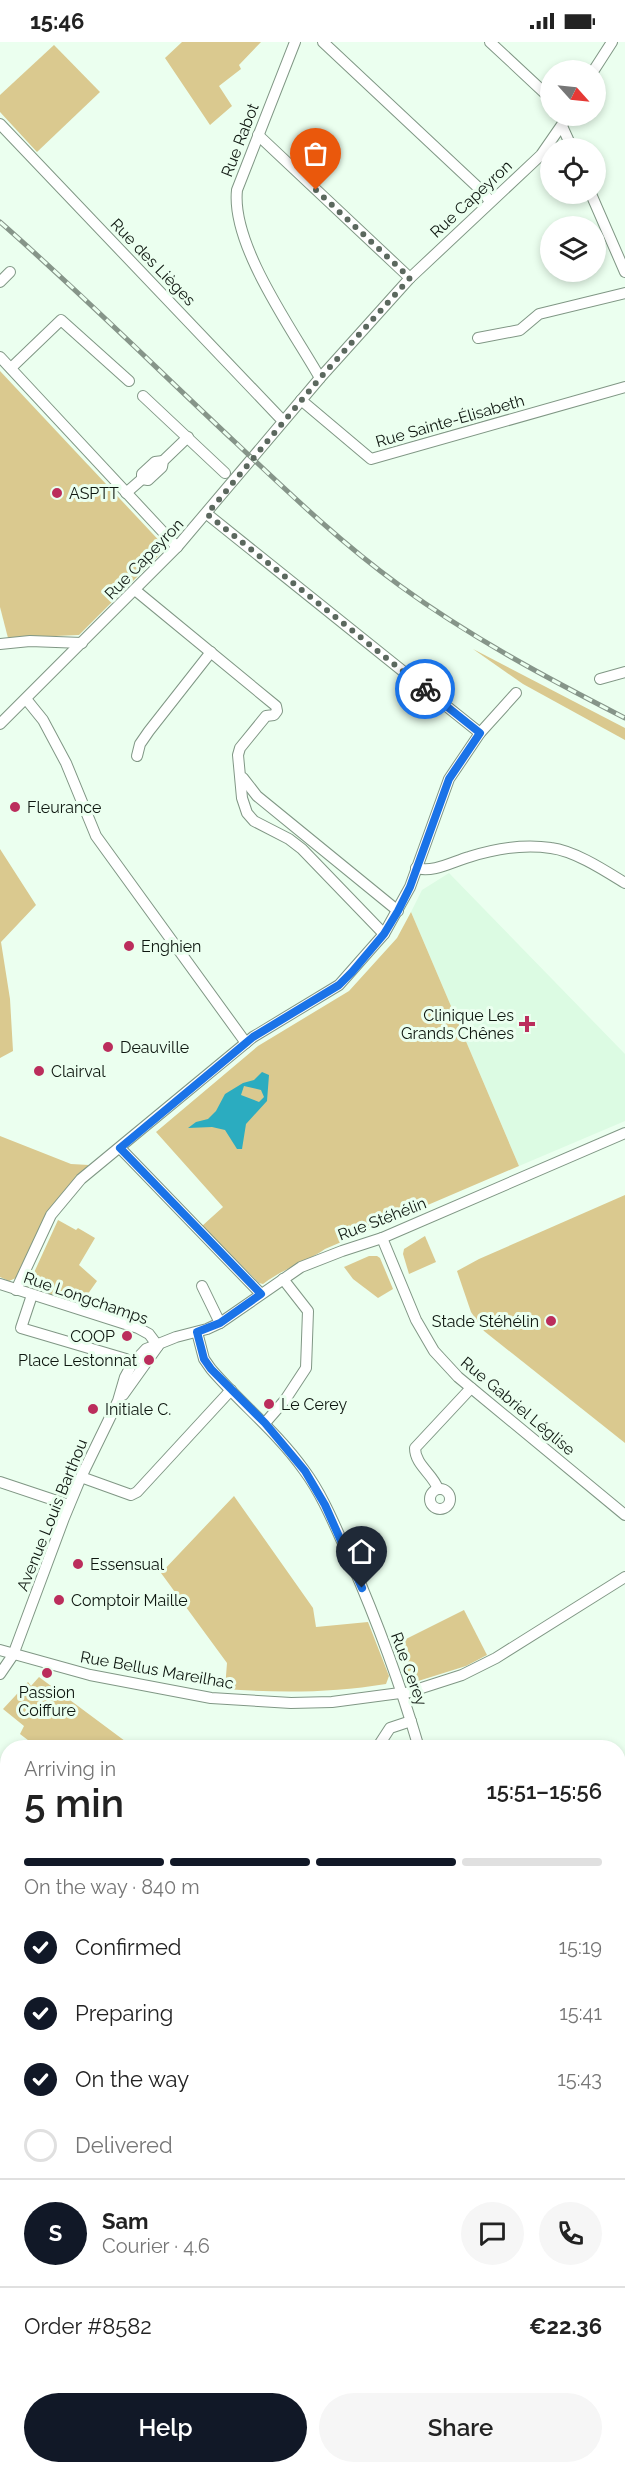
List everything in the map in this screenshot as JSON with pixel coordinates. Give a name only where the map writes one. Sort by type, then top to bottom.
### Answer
[{"type":"street","name":"Rue Rabot","points":[[295,42],[237,189],[236,209],[255,264],[320,378]]},
{"type":"street","points":[[323,42],[484,193],[490,202]]},
{"type":"street","points":[[490,42],[540,89]]},
{"type":"street","points":[[600,60],[612,42]]},
{"type":"street","name":"Rue des Lièges","points":[[0,124],[284,421]]},
{"type":"street","points":[[561,126],[567,138]]},
{"type":"street","name":"Rue Capeyron","points":[[0,724],[177,548],[320,378],[410,278],[541,155],[561,126]]},
{"type":"street","points":[[258,135],[410,278]]},
{"type":"street","points":[[596,204],[621,250],[625,272]]},
{"type":"street","points":[[0,282],[10,272]]},
{"type":"street","points":[[478,338],[520,330],[539,315],[625,293]]},
{"type":"street","points":[[11,368],[61,320],[129,381]]},
{"type":"street","points":[[0,357],[177,548]]},
{"type":"street","name":"Rue Sainte-Élisabeth","points":[[302,400],[371,459],[625,387]]},
{"type":"street","points":[[143,396],[225,473]]},
{"type":"street","points":[[126,493],[142,479],[142,474],[155,462],[163,461],[188,436]]},
{"type":"street","points":[[207,514],[480,733]]},
{"type":"street","points":[[135,590],[276,706],[277,711],[274,715],[266,716],[240,748],[237,760],[241,775],[242,798],[248,813],[254,821],[289,839],[302,849],[384,934]]},
{"type":"street","points":[[0,644],[30,641],[82,643]]},
{"type":"street","points":[[137,756],[140,744],[149,731],[211,652]]},
{"type":"street","points":[[600,679],[625,672]]},
{"type":"street","points":[[16,1290],[51,1215],[81,1179],[246,1043],[339,985],[384,934],[398,911],[449,779],[480,733],[516,693]]},
{"type":"street","points":[[26,699],[43,720],[66,763],[96,836],[246,1043]]},
{"type":"street","points":[[241,775],[247,786],[257,796],[398,911]]},
{"type":"street","points":[[302,849],[311,839]]},
{"type":"street","points":[[416,868],[426,871],[473,856],[510,848],[552,848],[596,865],[625,883]]},
{"type":"street","name":"Rue Stéhélin","points":[[158,1346],[176,1336],[197,1332],[220,1323],[301,1267],[382,1238],[625,1132]]},
{"type":"street","points":[[120,1148],[261,1294]]},
{"type":"street","name":"Rue Gabriel Léglise","points":[[382,1238],[416,1320],[434,1351],[471,1388],[625,1515]]},
{"type":"street","points":[[265,1423],[285,1400],[306,1368],[308,1311],[283,1279]]},
{"type":"street","name":"Rue Longchamps","points":[[0,1284],[138,1328],[149,1334],[158,1346]]},
{"type":"street","points":[[202,1286],[220,1323]]},
{"type":"street","points":[[32,1295],[21,1328],[126,1359],[132,1364],[146,1349],[158,1346]]},
{"type":"street","name":"Rue Cerey","points":[[197,1332],[204,1359],[231,1390],[265,1423],[305,1471],[325,1505],[370,1605],[403,1694],[417,1740]]},
{"type":"street","points":[[118,1401],[158,1346]]},
{"type":"street","name":"Avenue Louis Barthou","points":[[0,1674],[13,1655],[69,1505],[118,1401],[132,1364]]},
{"type":"street","points":[[438,1489],[435,1480],[418,1461],[415,1448],[471,1388]]},
{"type":"street","points":[[81,1478],[130,1496],[137,1492],[231,1390]]},
{"type":"street","points":[[0,1482],[69,1505]]},
{"type":"street","name":"Rue Bellus Mareilhac","points":[[0,1650],[90,1675],[211,1698],[291,1703],[332,1702],[403,1694],[462,1675],[496,1658],[625,1577]]},
{"type":"street","points":[[382,1740],[390,1728],[411,1721]]},
{"type":"shaded area","points":[[182,42],[261,42],[239,65],[241,69],[219,86],[232,106],[210,125],[165,58]]},
{"type":"shaded area","points":[[54,45],[100,92],[37,152],[0,112],[0,95]]},
{"type":"shaded area","name":"ASPTT","points":[[0,371],[166,548],[79,635],[8,638],[0,607]]},
{"type":"shaded area","points":[[473,649],[625,728],[625,740],[523,684]]},
{"type":"shaded area","points":[[0,849],[36,905],[1,942],[10,999],[13,1051],[0,1058]]},
{"type":"shaded area","name":"Clinique Les Grands Chênes","points":[[449,873],[625,1054],[625,1121],[519,1166],[411,912],[422,890]]},
{"type":"shaded area","points":[[411,912],[519,1166],[325,1249],[263,1284],[259,1283],[202,1226],[223,1207],[156,1132],[258,1046],[349,991],[397,938]]},
{"type":"shaded area","points":[[0,1136],[71,1164],[89,1165],[47,1212],[16,1278],[9,1281],[0,1277]]},
{"type":"shaded area","name":"Stade Stéhélin","points":[[625,1195],[625,1443],[484,1331],[471,1312],[457,1271],[479,1259]]},
{"type":"shaded area","points":[[58,1220],[95,1238],[79,1265],[97,1281],[80,1305],[27,1288]]},
{"type":"shaded area","points":[[425,1236],[436,1262],[409,1274],[403,1254],[404,1249]]},
{"type":"shaded area","points":[[369,1256],[380,1258],[393,1289],[378,1298],[353,1279],[344,1267]]},
{"type":"shaded area","points":[[234,1496],[313,1608],[316,1627],[368,1622],[389,1676],[386,1684],[306,1691],[225,1689],[227,1663],[161,1573]]},
{"type":"shaded area","points":[[464,1610],[487,1655],[466,1666],[415,1682],[409,1679],[396,1644]]},
{"type":"shaded area","points":[[39,1677],[124,1740],[28,1740],[20,1734],[24,1726],[3,1709],[28,1682],[31,1686]]},
{"type":"water","points":[[262,1072],[269,1075],[267,1101],[246,1124],[242,1149],[237,1149],[225,1130],[212,1127],[188,1128],[196,1122],[208,1119],[216,1111],[225,1094],[243,1083],[254,1080]],"holes":[[[244,1086],[261,1090],[264,1097],[259,1102],[241,1095]]]},
{"type":"railway","points":[[0,222],[295,498],[377,569],[481,639],[625,718]]},
{"type":"way so far","points":[[316,190],[410,278],[320,378],[207,514],[425,689]]},
{"type":"place","name":"ASPTT","points":[[57,493]]},
{"type":"place","name":"Fleurance","points":[[15,807]]},
{"type":"place","name":"Enghien","points":[[129,946]]},
{"type":"place","name":"Clinique Les Grands Chênes","points":[[527,1024]]},
{"type":"place","name":"Deauville","points":[[108,1047]]},
{"type":"place","name":"Clairval","points":[[39,1071]]},
{"type":"place","name":"Stade Stéhélin","points":[[551,1321]]},
{"type":"place","name":"COOP","points":[[127,1336]]},
{"type":"place","name":"Place Lestonnat","points":[[149,1360]]},
{"type":"place","name":"Le Cerey","points":[[269,1404]]},
{"type":"place","name":"Initiale C.","points":[[93,1409]]},
{"type":"place","name":"Essensual","points":[[78,1564]]},
{"type":"place","name":"Comptoir Maille","points":[[59,1600]]},
{"type":"place","name":"Passion Coiffure","points":[[47,1673]]},
{"type":"route","points":[[362,1588],[325,1505],[305,1471],[265,1423],[204,1359],[197,1332],[220,1323],[261,1294],[120,1148],[253,1037],[339,985],[390,925],[410,887],[449,779],[480,733],[425,689]]}]
